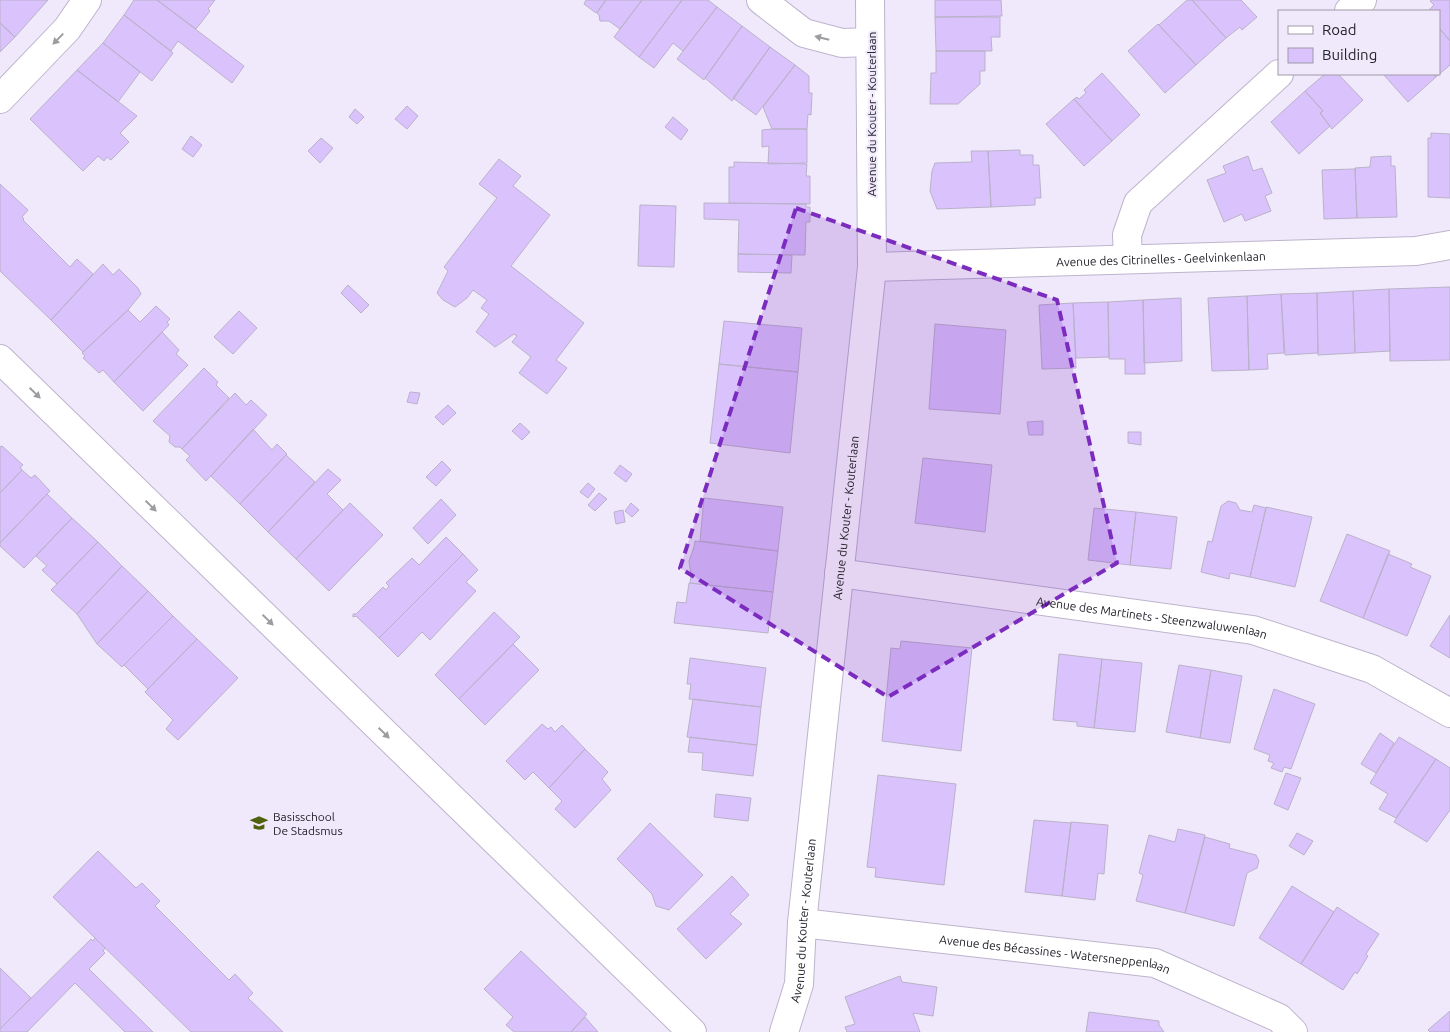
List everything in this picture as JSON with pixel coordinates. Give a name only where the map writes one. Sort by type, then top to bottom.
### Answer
[{"type":"street","points":[[0,99],[67,29],[87,0]]},
{"type":"street","points":[[761,0],[804,33],[842,43],[870,42]]},
{"type":"street","name":"Avenue du Kouter - Kouterlaan","points":[[784,1032],[799,984],[802,923],[872,267],[870,0]]},
{"type":"street","points":[[1350,10],[1362,0]]},
{"type":"street","points":[[1128,258],[1127,235],[1138,204],[1278,75]]},
{"type":"street","name":"Avenue des Citrinelles - Geelvinkenlaan","points":[[872,267],[1416,251],[1450,245]]},
{"type":"street","points":[[0,359],[692,1032]]},
{"type":"street","name":"Avenue des Martinets - Steenzwaluwenlaan","points":[[839,572],[1253,630],[1372,669],[1450,713]]},
{"type":"street","name":"Avenue des Bécassines - Watersneppenlaan","points":[[802,923],[1155,964],[1279,1018],[1293,1032]]},
{"type":"highlighted area","points":[[796,208],[1057,300],[1117,563],[888,697],[680,568]]},
{"type":"building","points":[[0,0],[48,0],[15,37],[0,23]]},
{"type":"building","points":[[134,0],[157,0],[244,66],[232,83],[178,41],[171,51],[124,15]]},
{"type":"building","points":[[157,0],[215,0],[208,9],[210,11],[196,29]]},
{"type":"building","points":[[586,0],[606,0],[596,13],[584,4]]},
{"type":"building","points":[[606,0],[642,0],[620,29],[609,21],[600,21],[597,13]]},
{"type":"building","points":[[642,0],[682,0],[639,57],[614,37]]},
{"type":"building","points":[[682,0],[708,0],[717,7],[683,51],[673,43],[654,68],[639,57]]},
{"type":"building","points":[[935,0],[1001,0],[1002,16],[935,17]]},
{"type":"building","points":[[1187,0],[1192,0],[1226,38],[1196,65],[1159,25]]},
{"type":"building","points":[[1192,0],[1241,0],[1257,17],[1242,30],[1240,27],[1226,38]]},
{"type":"building","points":[[1450,0],[1450,41],[1440,29],[1440,10],[1429,10],[1434,5],[1430,1]]},
{"type":"building","points":[[717,7],[742,26],[704,80],[677,59]]},
{"type":"building","points":[[124,15],[173,53],[152,81],[103,43]]},
{"type":"building","points":[[935,17],[1000,17],[1000,37],[991,37],[992,51],[936,51]]},
{"type":"building","points":[[0,23],[15,37],[0,52]]},
{"type":"building","points":[[1158,24],[1196,65],[1165,93],[1128,51]]},
{"type":"building","points":[[742,26],[770,47],[732,101],[705,78]]},
{"type":"building","points":[[1440,29],[1450,41],[1450,65],[1440,74]]},
{"type":"building","points":[[103,43],[140,72],[118,102],[77,70]]},
{"type":"building","points":[[770,47],[795,65],[756,115],[733,98]]},
{"type":"building","points":[[936,51],[985,51],[985,71],[980,71],[980,84],[958,104],[930,104],[931,73],[936,73]]},
{"type":"building","points":[[795,65],[809,76],[809,93],[812,93],[811,115],[808,114],[807,129],[772,129],[763,107]]},
{"type":"building","points":[[77,70],[137,116],[120,133],[129,142],[111,160],[107,157],[104,161],[98,156],[83,171],[30,119]]},
{"type":"building","points":[[1102,73],[1140,115],[1112,141],[1074,99],[1077,97],[1079,99],[1086,93],[1084,90]]},
{"type":"building","points":[[1324,75],[1339,75],[1363,100],[1332,129],[1320,113],[1323,111],[1305,91]]},
{"type":"building","points":[[1384,75],[1434,75],[1436,77],[1408,102]]},
{"type":"building","points":[[1305,91],[1323,111],[1320,113],[1330,126],[1299,154],[1271,122]]},
{"type":"building","points":[[1074,99],[1112,141],[1084,166],[1046,124]]},
{"type":"building","points":[[407,106],[418,116],[407,129],[395,119]]},
{"type":"building","points":[[355,109],[364,117],[357,124],[349,117]]},
{"type":"building","points":[[673,117],[688,130],[681,140],[665,127]]},
{"type":"building","points":[[807,129],[807,163],[768,164],[769,146],[762,147],[762,130]]},
{"type":"building","points":[[1431,133],[1450,134],[1450,198],[1428,197],[1428,138],[1431,138]]},
{"type":"building","points":[[191,136],[202,145],[193,157],[182,149]]},
{"type":"building","points":[[321,138],[333,148],[320,163],[308,151]]},
{"type":"building","points":[[1020,150],[1020,155],[1033,155],[1033,165],[1039,165],[1041,198],[1035,198],[1035,205],[991,207],[988,151]]},
{"type":"building","points":[[971,151],[988,151],[991,207],[937,209],[930,191],[932,171],[935,163],[972,162]]},
{"type":"building","points":[[1248,156],[1253,171],[1262,168],[1272,193],[1265,196],[1271,211],[1245,221],[1242,214],[1224,222],[1207,180],[1226,173],[1223,166]]},
{"type":"building","points":[[1391,156],[1391,166],[1395,166],[1397,217],[1357,218],[1355,168],[1370,167],[1371,157]]},
{"type":"building","points":[[499,159],[521,176],[513,186],[550,215],[511,266],[584,323],[556,360],[567,368],[547,394],[519,373],[531,357],[512,342],[517,336],[514,334],[495,347],[476,332],[489,314],[481,308],[487,300],[473,290],[467,298],[455,307],[443,300],[437,293],[448,271],[444,267],[497,198],[479,184]]},
{"type":"building","points":[[734,162],[807,164],[806,176],[810,176],[810,204],[729,203],[729,167],[734,167]]},
{"type":"building","points":[[1355,169],[1357,218],[1324,219],[1322,170]]},
{"type":"building","points":[[0,184],[28,210],[22,217],[23,220],[70,267],[77,259],[93,274],[51,320],[0,271]]},
{"type":"building","points":[[704,203],[806,204],[806,207],[810,207],[810,222],[806,222],[805,255],[738,254],[739,220],[704,219]]},
{"type":"building","points":[[640,205],[676,206],[674,267],[638,266]]},
{"type":"building","points":[[738,254],[792,255],[791,273],[738,272]]},
{"type":"building","points":[[103,264],[113,275],[119,269],[138,288],[141,294],[128,310],[83,352],[51,320]]},
{"type":"building","points":[[348,285],[369,305],[361,313],[341,293]]},
{"type":"building","points":[[1450,287],[1450,360],[1390,361],[1389,289]]},
{"type":"building","points":[[1389,289],[1390,351],[1355,353],[1353,291]]},
{"type":"building","points":[[1353,291],[1355,353],[1318,355],[1317,293]]},
{"type":"building","points":[[1317,293],[1318,353],[1285,355],[1281,294]]},
{"type":"building","points":[[1281,294],[1284,353],[1267,354],[1268,369],[1249,370],[1247,296]]},
{"type":"building","points":[[1247,296],[1249,370],[1212,371],[1208,298]]},
{"type":"building","points":[[1181,298],[1182,361],[1144,363],[1143,300]]},
{"type":"building","points":[[1143,300],[1145,374],[1125,374],[1125,359],[1109,359],[1108,302]]},
{"type":"building","points":[[1108,302],[1109,357],[1076,358],[1073,303]]},
{"type":"building","points":[[1073,303],[1076,368],[1042,369],[1039,305]]},
{"type":"building","points":[[156,306],[170,319],[167,322],[169,325],[114,382],[103,370],[99,373],[83,358],[85,356],[82,353],[128,310],[140,322]]},
{"type":"building","points":[[239,311],[257,328],[233,354],[214,337]]},
{"type":"building","points":[[724,321],[802,328],[798,372],[719,364]]},
{"type":"building","points":[[935,324],[1006,330],[1000,414],[929,409]]},
{"type":"building","points":[[162,332],[179,350],[176,354],[188,365],[143,411],[114,382]]},
{"type":"building","points":[[719,364],[798,372],[790,453],[710,443]]},
{"type":"building","points":[[204,368],[218,382],[216,385],[229,398],[182,449],[175,447],[169,442],[170,436],[153,421]]},
{"type":"building","points":[[410,392],[420,393],[417,404],[407,402]]},
{"type":"building","points":[[235,393],[246,405],[251,400],[267,415],[206,481],[186,460],[190,456],[182,449]]},
{"type":"building","points":[[448,405],[456,413],[443,425],[435,417]]},
{"type":"building","points":[[1043,421],[1043,435],[1029,435],[1027,422]]},
{"type":"building","points":[[520,423],[530,432],[522,440],[512,431]]},
{"type":"building","points":[[253,429],[272,450],[277,444],[287,454],[240,504],[211,476]]},
{"type":"building","points":[[1128,432],[1141,432],[1141,445],[1128,443]]},
{"type":"building","points":[[2,446],[23,465],[20,467],[22,470],[0,493],[0,447]]},
{"type":"building","points":[[286,455],[315,482],[268,532],[240,504]]},
{"type":"building","points":[[923,458],[992,465],[985,532],[915,523]]},
{"type":"building","points":[[442,461],[451,470],[436,486],[426,477]]},
{"type":"building","points":[[620,465],[632,474],[626,482],[614,473]]},
{"type":"building","points":[[328,469],[341,480],[327,494],[343,510],[296,559],[268,532]]},
{"type":"building","points":[[22,470],[31,478],[35,475],[50,491],[0,543],[0,493]]},
{"type":"building","points":[[588,483],[595,489],[588,498],[580,492]]},
{"type":"building","points":[[599,493],[607,499],[595,511],[588,505]]},
{"type":"building","points":[[47,494],[72,518],[24,568],[0,546],[0,543]]},
{"type":"building","points":[[704,498],[783,507],[778,551],[700,541]]},
{"type":"building","points":[[441,499],[456,515],[428,544],[413,528]]},
{"type":"building","points":[[1228,501],[1236,503],[1240,510],[1252,512],[1254,505],[1266,508],[1250,577],[1230,573],[1229,579],[1201,572],[1208,541],[1212,542],[1221,506]]},
{"type":"building","points":[[350,503],[383,535],[329,591],[296,559]]},
{"type":"building","points":[[631,503],[639,510],[632,517],[625,511]]},
{"type":"building","points":[[1266,507],[1312,517],[1295,587],[1250,577]]},
{"type":"building","points":[[1094,508],[1136,512],[1130,565],[1088,560]]},
{"type":"building","points":[[623,510],[625,522],[616,524],[614,512]]},
{"type":"building","points":[[1136,512],[1177,517],[1171,569],[1130,565]]},
{"type":"building","points":[[72,518],[98,542],[57,584],[42,570],[47,566],[36,556]]},
{"type":"building","points":[[1347,534],[1390,551],[1363,618],[1320,601]]},
{"type":"building","points":[[446,537],[463,554],[379,638],[356,616],[353,617],[353,614],[356,614],[383,587],[386,590],[389,586],[386,583],[412,558],[419,565]]},
{"type":"building","points":[[695,541],[778,551],[773,592],[690,583],[689,561]]},
{"type":"building","points":[[98,542],[122,566],[77,614],[51,590]]},
{"type":"building","points":[[463,554],[478,570],[466,582],[476,591],[430,640],[422,632],[398,657],[379,638]]},
{"type":"building","points":[[1388,554],[1412,564],[1410,567],[1431,576],[1407,636],[1363,618]]},
{"type":"building","points":[[122,566],[148,591],[97,644],[77,614]]},
{"type":"building","points":[[689,583],[773,592],[768,633],[674,623],[677,602],[686,603]]},
{"type":"building","points":[[148,591],[173,616],[122,667],[97,644]]},
{"type":"building","points":[[494,612],[520,637],[459,699],[435,675]]},
{"type":"building","points":[[1450,615],[1450,658],[1430,646]]},
{"type":"building","points":[[173,616],[197,639],[148,689],[124,665]]},
{"type":"building","points":[[197,639],[238,678],[178,740],[166,729],[173,720],[145,692]]},
{"type":"building","points":[[901,641],[972,648],[961,751],[882,741],[891,648],[900,649]]},
{"type":"building","points":[[513,644],[539,670],[485,725],[459,699]]},
{"type":"building","points":[[1059,654],[1102,659],[1094,728],[1077,726],[1077,722],[1053,720]]},
{"type":"building","points":[[690,658],[766,668],[761,707],[689,699],[691,684],[687,684]]},
{"type":"building","points":[[1102,659],[1142,663],[1135,732],[1094,728]]},
{"type":"building","points":[[1179,665],[1211,670],[1200,738],[1166,732]]},
{"type":"building","points":[[1211,670],[1242,676],[1230,743],[1200,738]]},
{"type":"building","points":[[1274,689],[1315,704],[1291,769],[1284,767],[1282,772],[1271,768],[1274,763],[1268,761],[1270,755],[1254,749]]},
{"type":"building","points":[[693,699],[761,707],[757,745],[687,737]]},
{"type":"building","points":[[542,724],[548,729],[551,727],[555,732],[562,725],[585,749],[549,788],[533,772],[525,780],[506,761]]},
{"type":"building","points":[[1380,733],[1394,743],[1376,773],[1361,764]]},
{"type":"building","points":[[690,737],[757,745],[753,776],[702,770],[703,753],[688,752]]},
{"type":"building","points":[[1399,737],[1436,759],[1396,818],[1379,809],[1388,794],[1370,783]]},
{"type":"building","points":[[585,749],[608,772],[602,779],[611,790],[575,828],[555,809],[562,801],[549,788]]},
{"type":"building","points":[[1436,759],[1450,768],[1450,810],[1427,842],[1394,822]]},
{"type":"building","points":[[1286,773],[1301,778],[1288,810],[1274,804]]},
{"type":"building","points":[[878,775],[956,784],[944,885],[875,877],[876,868],[867,867]]},
{"type":"building","points":[[716,794],[751,798],[748,821],[714,817]]},
{"type":"building","points":[[1034,820],[1071,823],[1062,896],[1025,892]]},
{"type":"building","points":[[1071,822],[1108,825],[1104,874],[1098,873],[1095,900],[1062,896]]},
{"type":"building","points":[[650,823],[703,875],[669,910],[656,906],[652,894],[617,859]]},
{"type":"building","points":[[1178,829],[1205,835],[1185,913],[1136,901],[1143,875],[1139,873],[1149,835],[1175,842]]},
{"type":"building","points":[[1297,833],[1313,841],[1304,855],[1289,846]]},
{"type":"building","points":[[1205,837],[1230,844],[1229,848],[1256,855],[1259,861],[1257,868],[1247,873],[1234,926],[1185,913]]},
{"type":"building","points":[[98,851],[136,888],[142,883],[160,901],[155,906],[229,980],[235,974],[253,993],[248,998],[283,1032],[191,1032],[53,897]]},
{"type":"building","points":[[732,876],[749,895],[730,914],[742,924],[706,959],[677,929]]},
{"type":"building","points":[[1292,886],[1334,912],[1301,964],[1259,938]]},
{"type":"building","points":[[1337,907],[1379,934],[1366,954],[1368,956],[1357,974],[1355,972],[1343,990],[1301,964]]},
{"type":"building","points":[[95,938],[105,948],[103,951],[105,953],[89,969],[153,1032],[125,1032],[75,983],[27,1032],[0,1032],[0,1029],[91,939],[93,941]]},
{"type":"building","points":[[521,951],[587,1014],[571,1032],[514,1032],[506,1025],[513,1017],[484,989]]},
{"type":"building","points":[[0,968],[31,998],[0,1029]]},
{"type":"building","points":[[900,976],[902,982],[937,987],[933,1016],[913,1013],[920,1032],[847,1032],[845,1027],[855,1024],[845,997]]},
{"type":"building","points":[[1450,1011],[1450,1032],[1430,1032],[1428,1030]]},
{"type":"building","points":[[1089,1012],[1159,1021],[1159,1025],[1164,1032],[1086,1032]]},
{"type":"building","points":[[585,1017],[598,1032],[571,1032]]},
{"type":"place","name":"Basisschool De Stadsmus","points":[[259,823]]}]
